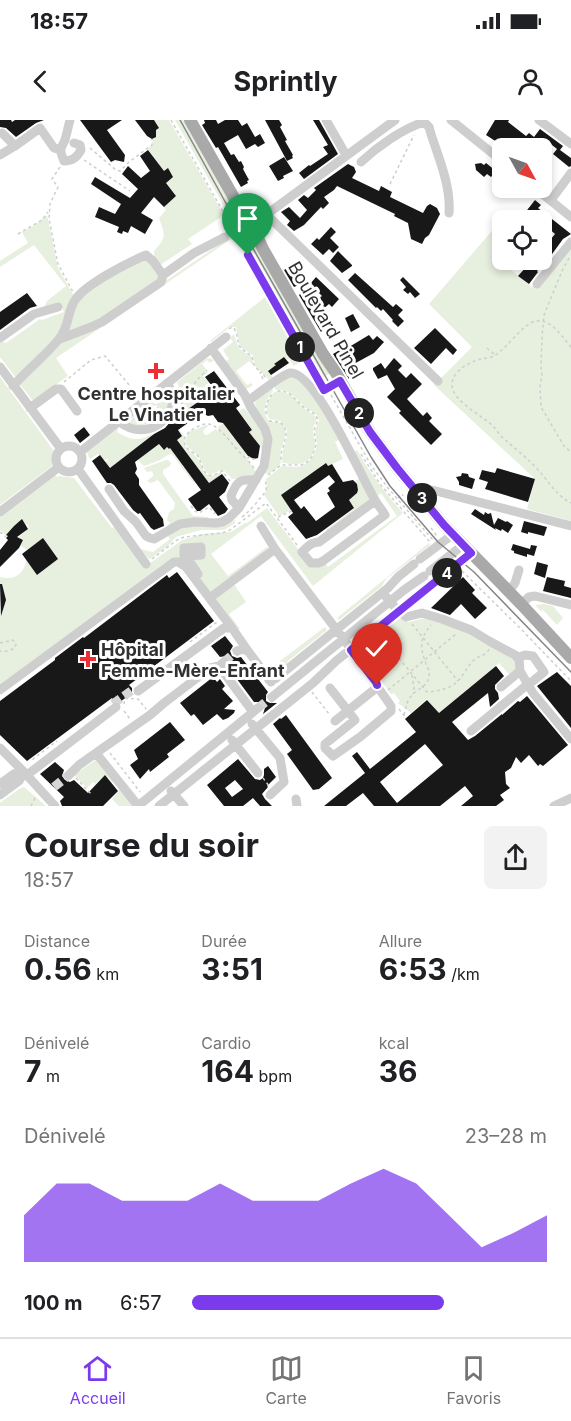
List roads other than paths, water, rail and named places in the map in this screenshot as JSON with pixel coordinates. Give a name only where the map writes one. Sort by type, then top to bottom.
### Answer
[{"type":"main road","name":"Boulevard Pinel","points":[[190,120],[370,432],[452,535],[571,658]]},
{"type":"street","points":[[70,120],[61,148],[64,161],[72,160],[77,148]]},
{"type":"street","points":[[326,120],[346,155]]},
{"type":"street","points":[[252,225],[395,120]]},
{"type":"street","points":[[452,120],[492,153]]},
{"type":"street","points":[[539,120],[571,144]]},
{"type":"street","points":[[361,162],[370,153],[410,126],[424,121],[429,127],[448,191],[449,213]]},
{"type":"street","points":[[0,155],[40,128],[54,148],[61,150]]},
{"type":"street","points":[[2,133],[15,146]]},
{"type":"street","points":[[551,200],[571,173]]},
{"type":"street","points":[[548,198],[571,217]]},
{"type":"street","points":[[266,214],[438,381]]},
{"type":"street","points":[[60,339],[102,322],[161,282],[163,275],[194,253],[225,237]]},
{"type":"street","points":[[537,284],[571,242]]},
{"type":"street","points":[[13,386],[60,339],[67,327],[76,298],[92,285],[146,255],[163,275]]},
{"type":"street","points":[[0,338],[40,309],[58,307]]},
{"type":"street","points":[[80,452],[225,335]]},
{"type":"street","points":[[109,489],[124,511],[150,538],[158,538],[173,526],[186,522],[222,522],[239,508],[265,462],[268,439],[265,429],[250,408],[248,401],[211,348]]},
{"type":"street","points":[[0,367],[61,449]]},
{"type":"street","points":[[248,401],[281,377],[291,373],[295,373],[324,390],[350,451],[375,501],[386,515],[319,563],[311,563],[303,552],[310,544],[319,542],[375,501]]},
{"type":"street","points":[[324,390],[340,381]]},
{"type":"street","points":[[120,422],[129,428],[141,430],[153,429],[162,422],[169,414],[172,402],[171,391],[167,383]]},
{"type":"street","points":[[30,408],[56,389],[61,389],[78,411]]},
{"type":"street","points":[[71,446],[80,452],[82,464],[78,469],[69,472],[59,468],[56,458],[61,449],[71,446]]},
{"type":"street","points":[[0,512],[59,468]]},
{"type":"street","points":[[78,469],[146,564]]},
{"type":"street","points":[[239,508],[231,496],[236,484],[257,476]]},
{"type":"street","points":[[422,497],[432,490],[571,526]]},
{"type":"street","points":[[261,526],[275,549],[376,682],[376,686],[391,706],[391,711],[332,756],[325,748],[325,744],[355,720],[330,688]]},
{"type":"street","points":[[330,534],[341,548]]},
{"type":"street","points":[[269,680],[275,679],[383,592],[417,561],[452,535]]},
{"type":"street","points":[[209,596],[275,549]]},
{"type":"street","points":[[0,690],[174,562],[178,562],[186,567],[209,596],[269,680],[275,694],[390,601],[467,549]]},
{"type":"street","points":[[159,806],[313,683],[467,549]]},
{"type":"street","points":[[188,559],[208,589],[209,596]]},
{"type":"street","points":[[508,592],[515,583],[519,570]]},
{"type":"street","points":[[383,592],[398,611],[406,617],[421,613],[437,618],[471,630],[515,655],[518,658],[520,671],[533,693],[571,739]]},
{"type":"street","points":[[521,604],[529,597],[535,596],[571,605]]},
{"type":"street","points":[[136,689],[147,685],[222,628],[232,628]]},
{"type":"street","points":[[237,651],[242,649],[248,651]]},
{"type":"street","points":[[471,730],[544,672],[533,656],[525,655],[518,658]]},
{"type":"street","points":[[70,774],[210,668],[221,664],[253,712],[256,728],[280,758],[285,781],[272,793]]},
{"type":"street","points":[[501,687],[520,671]]},
{"type":"street","points":[[335,721],[376,686]]},
{"type":"street","points":[[0,795],[115,706]]},
{"type":"street","points":[[96,753],[141,803],[253,712]]},
{"type":"street","points":[[227,733],[258,773]]},
{"type":"street","points":[[0,748],[48,792],[55,806]]},
{"type":"street","points":[[0,784],[14,774],[26,773]]},
{"type":"street","points":[[166,784],[184,806]]},
{"type":"street","points":[[554,806],[571,798]]},
{"type":"tunnel","points":[[224,662],[237,651]]},
{"type":"tunnel","points":[[113,704],[135,688]]},
{"type":"tunnel","points":[[258,708],[272,697]]},
{"type":"tunnel","points":[[54,787],[69,775]]},
{"type":"tram line","points":[[180,120],[371,457],[390,486],[438,542],[474,572],[571,672]]},
{"type":"place","name":"Centre hospitalier Le Vinatier","points":[[156,371]]},
{"type":"place","name":"Hôpital Femme-Mère-Enfant","points":[[88,659]]}]
